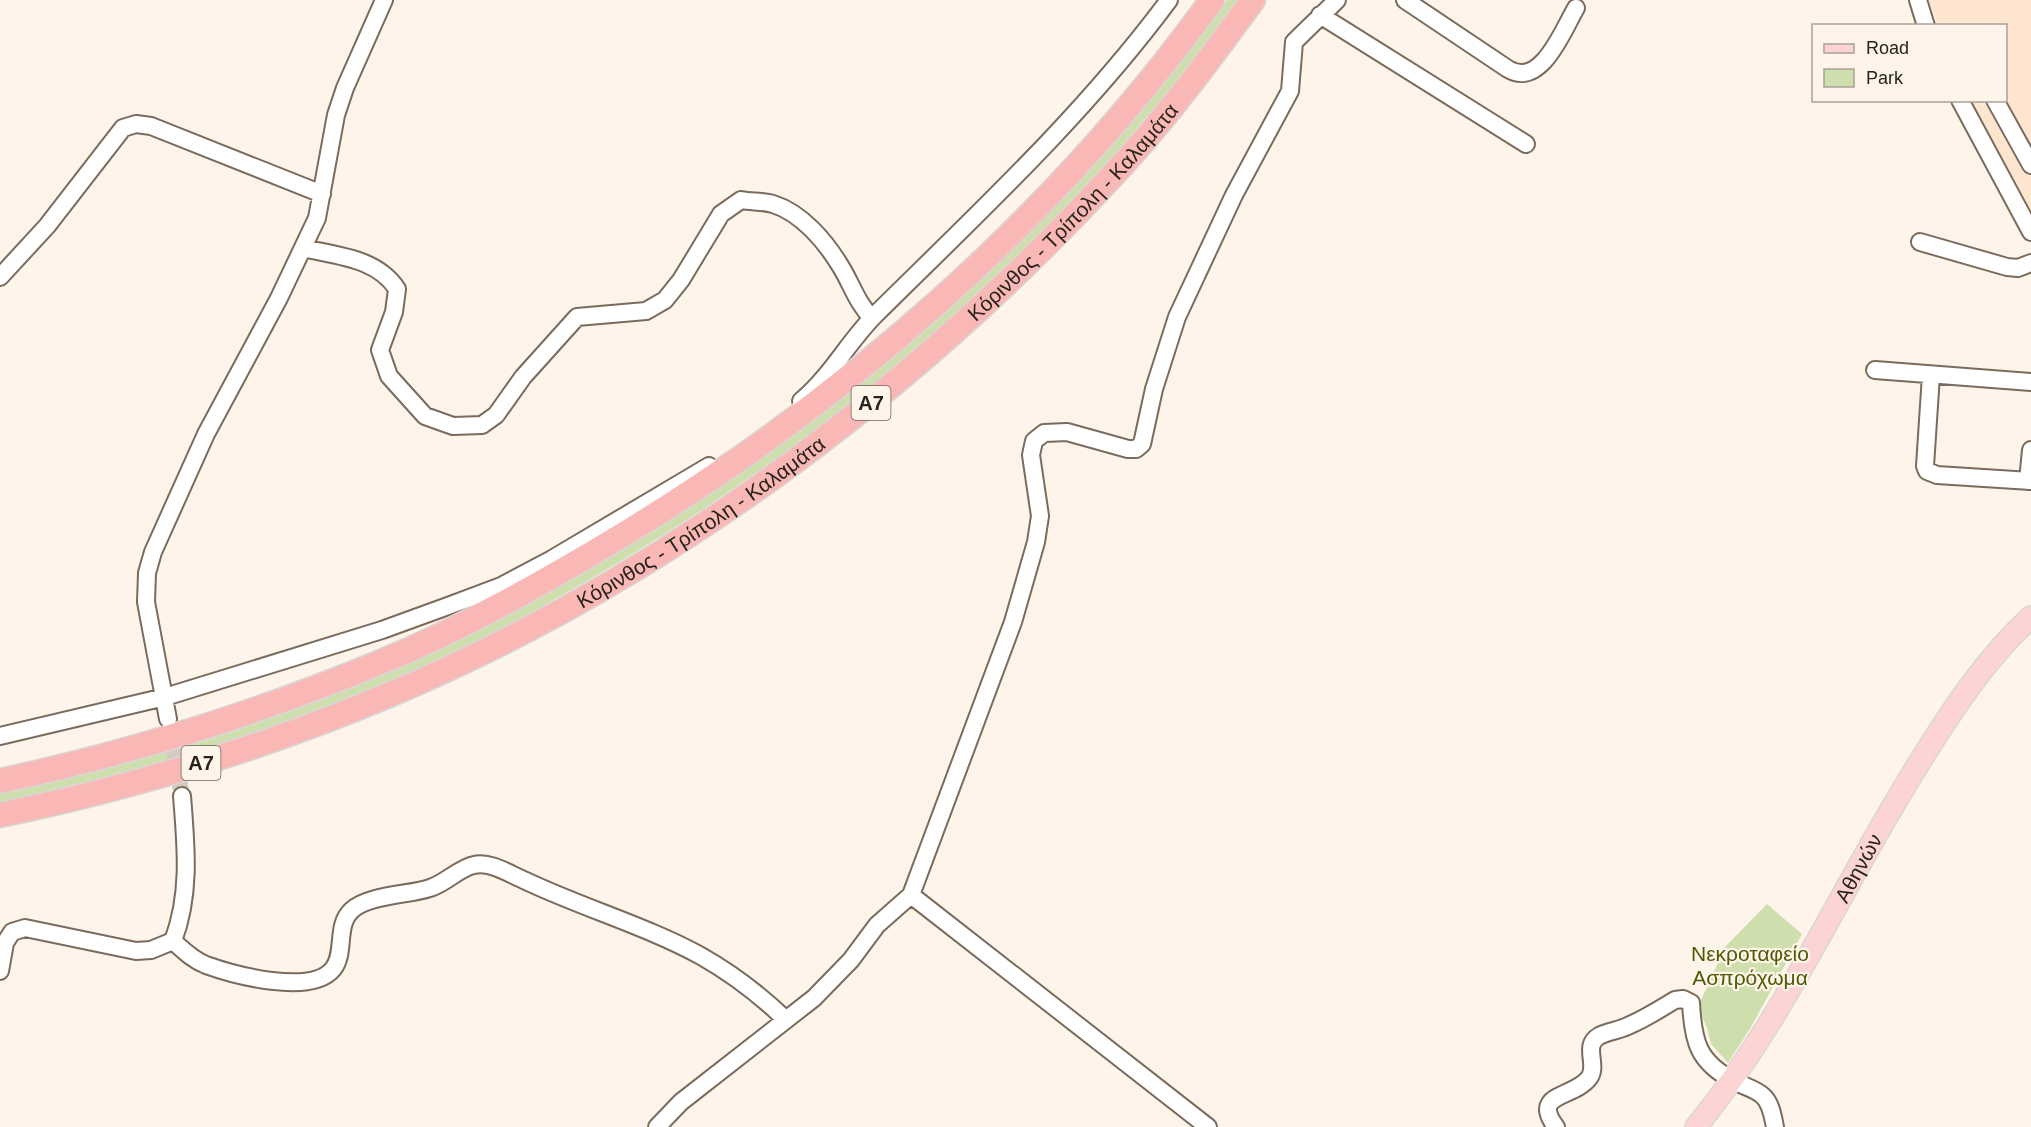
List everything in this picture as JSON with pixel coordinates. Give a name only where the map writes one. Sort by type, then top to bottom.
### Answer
[{"type":"highway","name":"Κόρινθος - Τρίπολη - Καλαμάτα","points":[[0,781],[132,748],[232,718],[383,661],[511,599],[646,521],[796,419],[876,357],[937,304],[1092,151],[1212,0]]},
{"type":"highway","name":"Κόρινθος - Τρίπολη - Καλαμάτα","points":[[0,815],[108,789],[241,750],[397,692],[547,618],[724,510],[816,446],[897,382],[1006,284],[1116,173],[1173,106],[1253,0]]},
{"type":"main road","name":"Αθηνών","points":[[1696,1127],[1763,1034],[1930,746],[1992,659],[2031,617]]},
{"type":"street","points":[[168,719],[146,602],[147,573],[153,552],[206,434],[317,218],[336,115],[345,88],[384,0]]},
{"type":"street","points":[[0,736],[165,697],[382,630],[501,586],[676,487],[774,422],[828,376],[873,318],[1011,183],[1098,87],[1169,0]]},
{"type":"street","points":[[657,1127],[681,1102],[813,998],[851,960],[877,926],[911,895],[1013,622],[1036,542],[1040,516],[1031,455],[1034,441],[1044,434],[1067,432],[1128,449],[1136,449],[1142,444],[1154,389],[1177,317],[1234,195],[1292,85],[1291,58],[1294,42],[1336,0]]},
{"type":"street","points":[[1405,0],[1508,69],[1522,74],[1533,71],[1542,63],[1576,8]]},
{"type":"street","points":[[1918,0],[1925,24]]},
{"type":"street","points":[[1320,15],[1526,144]]},
{"type":"street","points":[[1961,102],[2031,232]]},
{"type":"street","points":[[1996,102],[2031,165]]},
{"type":"street","points":[[0,277],[48,226],[123,128],[136,124],[151,126],[322,194]]},
{"type":"street","points":[[303,248],[368,263],[388,275],[397,289],[393,312],[380,350],[389,376],[425,416],[453,426],[482,425],[496,415],[523,376],[577,317],[646,311],[665,300],[681,280],[721,214],[741,200],[774,204],[806,224],[827,246],[842,268],[855,296],[873,318]]},
{"type":"street","points":[[1920,242],[2007,267],[2018,268],[2031,263]]},
{"type":"street","points":[[1875,370],[2031,382]]},
{"type":"street","points":[[1931,375],[1925,466],[1927,471],[1937,475],[2030,481],[2031,450]]},
{"type":"street","points":[[0,971],[5,943],[12,932],[25,928],[136,951],[151,950],[173,941],[181,921],[185,892],[186,855],[182,796]]},
{"type":"street","points":[[173,941],[191,957],[206,965],[289,984],[317,978],[332,971],[340,954],[343,927],[351,910],[368,902],[431,888],[474,865],[493,866],[576,905],[655,934],[703,957],[763,998],[785,1018]]},
{"type":"street","points":[[911,895],[1208,1127]]},
{"type":"street","points":[[1556,1127],[1546,1109],[1550,1102],[1584,1084],[1591,1077],[1594,1068],[1590,1053],[1592,1044],[1599,1036],[1630,1025],[1675,1000],[1683,999],[1691,1003],[1696,1045],[1704,1059],[1731,1080],[1763,1095],[1769,1105],[1775,1127]]},
{"type":"shaded area","points":[[1929,0],[2031,0],[2031,219],[1971,102],[2007,102],[2007,24],[1938,24]]},
{"type":"green space","points":[[1227,0],[1238,0],[1174,84],[1106,164],[1033,240],[957,312],[878,381],[795,445],[708,506],[619,562],[535,610],[450,655],[391,681],[295,719],[198,752],[99,780],[0,803],[0,794],[99,771],[196,743],[293,710],[387,673],[447,646],[534,600],[707,496],[791,436],[873,373],[951,306],[1026,235],[1097,161],[1164,82]]},
{"type":"green space","name":"Νεκροταφείο Ασπρόχωμα","points":[[1767,904],[1802,934],[1751,1027],[1728,1063],[1711,1044],[1698,1007],[1725,947]]},
{"type":"tunnel","points":[[170,726],[182,796]]}]
